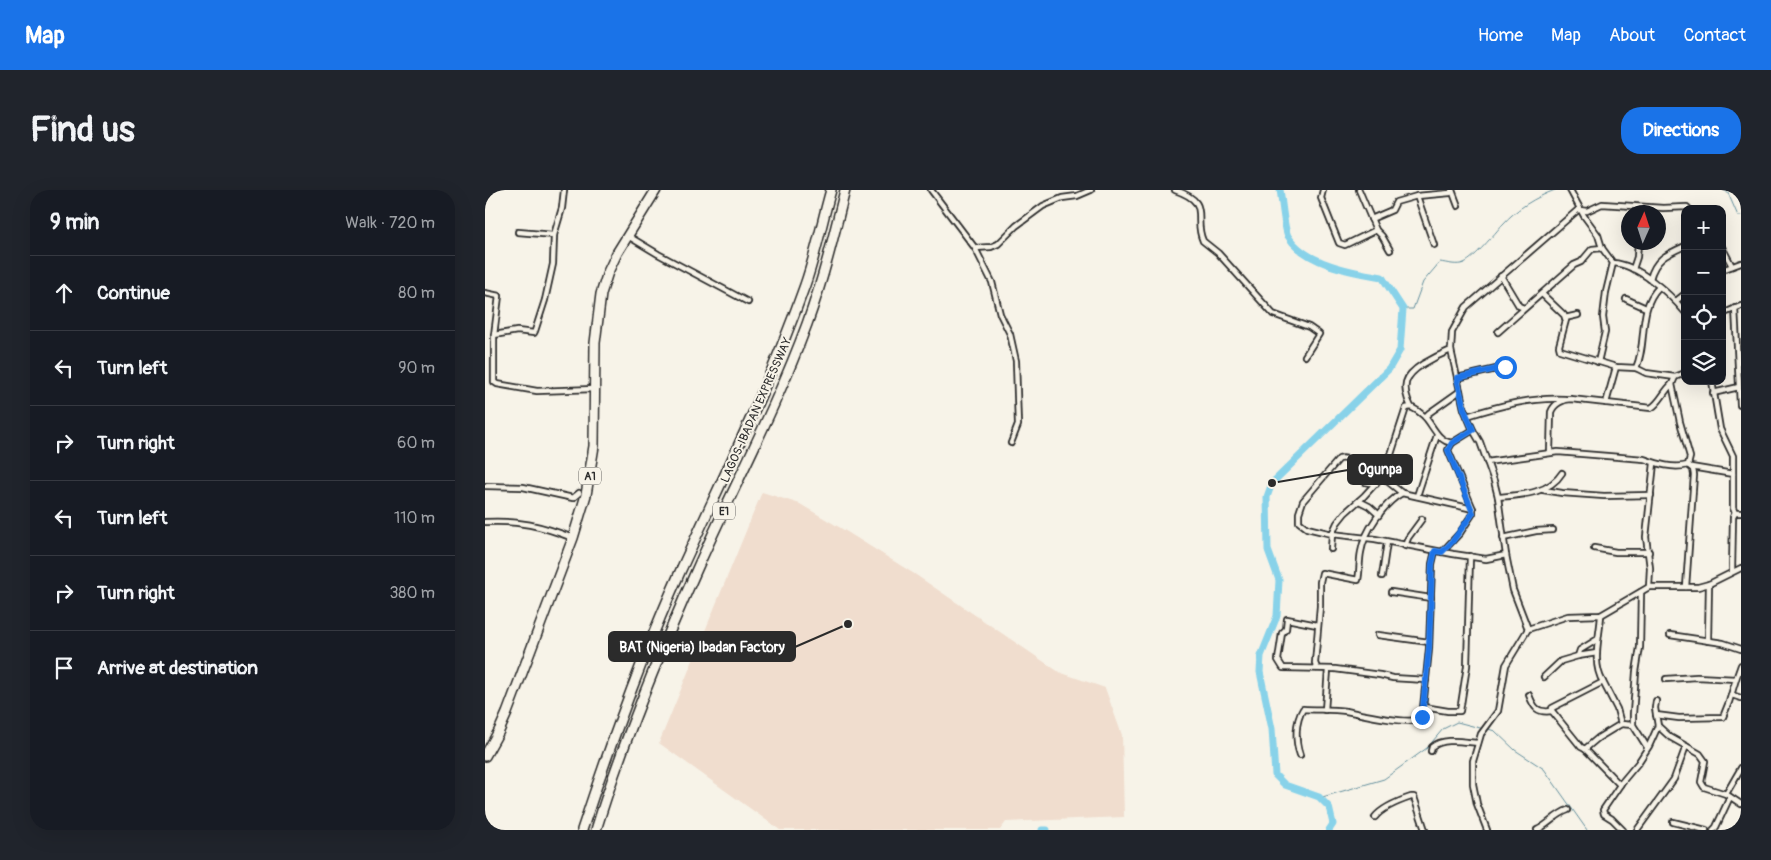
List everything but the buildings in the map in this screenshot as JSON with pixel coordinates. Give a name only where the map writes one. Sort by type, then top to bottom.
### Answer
[{"type":"highway","name":"A1","points":[[485,756],[496,738],[507,713],[573,538],[586,495],[592,464],[595,426],[595,342],[598,310],[608,272],[627,236],[656,190]]},
{"type":"highway","name":"LAGOS-IBADAN EXPRESSWAY","points":[[582,830],[618,724],[645,654],[763,392],[792,322],[806,282],[831,190]]},
{"type":"highway","name":"LAGOS-IBADAN EXPRESSWAY","points":[[596,830],[625,746],[667,636],[773,406],[807,325],[830,251],[845,190]]},
{"type":"street","points":[[494,335],[517,330],[535,332],[553,264],[554,235],[564,190]]},
{"type":"street","points":[[931,190],[975,248],[992,282],[1000,314],[1011,334],[1016,361],[1018,424],[1011,443]]},
{"type":"street","points":[[975,248],[991,247],[998,244],[1016,226],[1043,206],[1062,198],[1077,196],[1091,190]]},
{"type":"street","points":[[1175,190],[1189,194],[1197,204],[1203,242],[1218,253],[1273,314],[1309,327],[1319,334],[1305,356]]},
{"type":"street","points":[[1323,190],[1321,198],[1339,243],[1345,245],[1376,230]]},
{"type":"street","points":[[1359,190],[1376,230],[1382,236],[1389,250]]},
{"type":"street","points":[[1371,219],[1392,210],[1396,202],[1417,196],[1449,193],[1452,190],[1458,206]]},
{"type":"street","points":[[1570,190],[1579,209],[1598,235],[1602,248],[1613,263],[1633,269],[1650,279],[1681,307]]},
{"type":"street","points":[[1417,196],[1434,245]]},
{"type":"street","points":[[1579,209],[1587,211],[1602,204],[1639,205]]},
{"type":"street","points":[[1666,208],[1681,206]]},
{"type":"street","points":[[1529,629],[1513,590],[1503,538],[1498,497],[1480,442],[1467,416],[1460,391],[1451,350],[1452,332],[1466,307],[1579,209]]},
{"type":"street","points":[[518,232],[554,235]]},
{"type":"street","points":[[627,236],[748,302]]},
{"type":"street","points":[[1498,332],[1573,265],[1581,262],[1593,249],[1602,248]]},
{"type":"street","points":[[1650,279],[1654,265],[1681,248]]},
{"type":"street","points":[[1633,269],[1637,250]]},
{"type":"street","points":[[1724,250],[1732,266]]},
{"type":"street","points":[[1598,362],[1605,332],[1603,317],[1605,292],[1613,263]]},
{"type":"street","points":[[1726,268],[1741,263]]},
{"type":"street","points":[[1501,276],[1519,306],[1525,308]]},
{"type":"street","points":[[1636,368],[1642,346],[1646,308],[1651,296],[1659,287]]},
{"type":"street","points":[[485,293],[499,296],[494,335],[494,382],[537,391],[594,389]]},
{"type":"street","points":[[1542,294],[1565,318],[1566,324],[1559,346],[1560,350],[1598,362],[1636,368],[1646,373],[1675,377],[1681,374]]},
{"type":"street","points":[[1676,301],[1684,295]]},
{"type":"street","points":[[1626,299],[1646,308]]},
{"type":"street","points":[[1726,312],[1741,306]]},
{"type":"street","points":[[1735,308],[1740,405]]},
{"type":"street","points":[[1565,318],[1578,315]]},
{"type":"street","points":[[1442,552],[1460,533],[1473,513],[1473,509],[1450,446],[1437,435],[1425,417],[1411,407],[1406,385],[1410,373],[1434,356],[1451,350]]},
{"type":"street","points":[[1606,403],[1616,366]]},
{"type":"street","points":[[1457,378],[1505,367]]},
{"type":"street","points":[[1467,416],[1509,403],[1550,398],[1651,408],[1655,406],[1663,392],[1672,384],[1675,377]]},
{"type":"street","points":[[1672,384],[1690,457],[1690,466],[1694,475],[1686,587]]},
{"type":"street","points":[[1712,385],[1720,429],[1733,456],[1733,508],[1735,513],[1733,518],[1732,571]]},
{"type":"street","points":[[1713,393],[1739,387]]},
{"type":"street","points":[[1425,417],[1460,391]]},
{"type":"street","points":[[1550,452],[1552,408],[1566,399]]},
{"type":"street","points":[[1331,549],[1332,534],[1337,523],[1345,512],[1359,501],[1382,477],[1406,408],[1411,407]]},
{"type":"street","points":[[1450,446],[1473,430]]},
{"type":"street","points":[[1417,496],[1437,435]]},
{"type":"street","points":[[1487,462],[1550,452],[1644,459],[1676,467],[1690,466],[1733,474]]},
{"type":"street","points":[[1364,496],[1365,482],[1358,470],[1344,457],[1339,459],[1303,501],[1299,513],[1299,522],[1302,526],[1332,534],[1435,551],[1486,559],[1506,555]]},
{"type":"street","points":[[1649,587],[1647,538],[1654,463]]},
{"type":"street","points":[[1543,490],[1557,480],[1562,473]]},
{"type":"street","points":[[1382,477],[1402,492],[1473,509]]},
{"type":"street","points":[[1365,482],[1376,484]]},
{"type":"street","points":[[485,486],[523,486],[573,498],[579,493]]},
{"type":"street","points":[[1498,497],[1543,490],[1562,494],[1604,496],[1651,495]]},
{"type":"street","points":[[1317,668],[1315,663],[1317,625],[1322,573],[1358,580],[1361,550],[1365,538],[1379,515],[1402,492]]},
{"type":"street","points":[[1359,501],[1369,506],[1379,515]]},
{"type":"street","points":[[1735,513],[1741,513]]},
{"type":"street","points":[[1405,546],[1408,538],[1422,519]]},
{"type":"street","points":[[485,522],[500,521],[532,524],[573,538]]},
{"type":"street","points":[[1503,538],[1536,531],[1553,530]]},
{"type":"street","points":[[1382,576],[1387,542]]},
{"type":"street","points":[[1594,548],[1616,552],[1649,552]]},
{"type":"street","points":[[1303,709],[1345,711],[1376,718],[1417,721],[1422,718],[1429,642],[1432,564],[1435,551]]},
{"type":"street","points":[[1424,707],[1460,711],[1467,666],[1470,556]]},
{"type":"street","points":[[1487,830],[1477,804],[1473,784],[1473,761],[1481,734],[1498,711],[1506,665],[1529,629],[1568,616],[1601,615],[1649,587],[1686,587],[1709,584],[1741,568]]},
{"type":"street","points":[[1708,641],[1709,584]]},
{"type":"street","points":[[1391,592],[1431,598]]},
{"type":"street","points":[[1641,592],[1640,648],[1635,672],[1633,725],[1647,747]]},
{"type":"street","points":[[1601,615],[1597,653],[1601,678],[1617,709],[1621,724]]},
{"type":"street","points":[[1317,625],[1310,622],[1287,619],[1286,629],[1282,633],[1278,660],[1283,668],[1317,668],[1393,678],[1426,680]]},
{"type":"street","points":[[1378,635],[1429,642]]},
{"type":"street","points":[[1670,635],[1723,643],[1741,649]]},
{"type":"street","points":[[1578,656],[1581,650],[1598,639]]},
{"type":"street","points":[[1544,676],[1561,660],[1597,653]]},
{"type":"street","points":[[1656,715],[1679,718],[1723,717],[1741,665]]},
{"type":"street","points":[[1303,709],[1326,710],[1328,670]]},
{"type":"street","points":[[1666,679],[1736,678]]},
{"type":"street","points":[[1529,695],[1533,706],[1538,710],[1543,712],[1552,711],[1553,708],[1603,682]]},
{"type":"street","points":[[1731,695],[1741,698]]},
{"type":"street","points":[[1623,830],[1603,812],[1620,785],[1639,763],[1649,746],[1658,726],[1656,701]]},
{"type":"street","points":[[1301,755],[1298,749],[1298,723],[1303,709]]},
{"type":"street","points":[[1552,711],[1581,747],[1620,785]]},
{"type":"street","points":[[1585,749],[1598,738],[1621,724],[1633,725]]},
{"type":"street","points":[[1658,726],[1670,737],[1700,754],[1705,761],[1701,782],[1704,787],[1728,795],[1741,804]]},
{"type":"street","points":[[1431,751],[1432,747],[1441,742],[1478,743]]},
{"type":"street","points":[[1637,830],[1674,779],[1686,746]]},
{"type":"street","points":[[1713,830],[1741,768]]},
{"type":"street","points":[[1375,817],[1385,808],[1411,796],[1414,797],[1425,830]]},
{"type":"street","points":[[1537,830],[1562,812],[1568,810]]},
{"type":"street","points":[[1673,822],[1706,830]]},
{"type":"shaded area","points":[[762,492],[800,504],[844,530],[916,575],[1059,672],[1105,688],[1122,735],[1124,817],[1006,822],[1000,830],[780,830],[659,743]]},
{"type":"waterway","points":[[1280,190],[1288,236],[1296,246],[1306,254],[1330,265],[1382,277],[1403,309],[1400,350],[1389,369],[1272,483],[1267,497],[1268,550],[1279,580],[1277,616],[1261,656],[1260,672],[1272,729],[1275,775],[1285,785],[1319,797],[1329,807],[1333,824],[1329,830]]},
{"type":"waterway","points":[[1403,309],[1413,309],[1423,282],[1440,262],[1464,263],[1479,251],[1520,208],[1555,190]]},
{"type":"waterway","points":[[1724,190],[1728,193],[1738,216],[1741,216]]},
{"type":"waterway","points":[[1319,798],[1384,779],[1427,748],[1443,729],[1457,722],[1484,729]]},
{"type":"waterway","points":[[1488,729],[1495,731],[1515,750],[1544,769],[1587,830]]},
{"type":"waterway","points":[[1042,830],[1047,830]]},
{"type":"place","name":"Ogunpa","points":[[1272,483]]},
{"type":"place","name":"BAT (Nigeria) Ibadan Factory","points":[[848,624]]},
{"type":"route","points":[[1422,717],[1429,648],[1432,564],[1435,551],[1442,552],[1452,542],[1473,513],[1448,450],[1452,443],[1473,430],[1464,409],[1457,378],[1505,367]]}]
